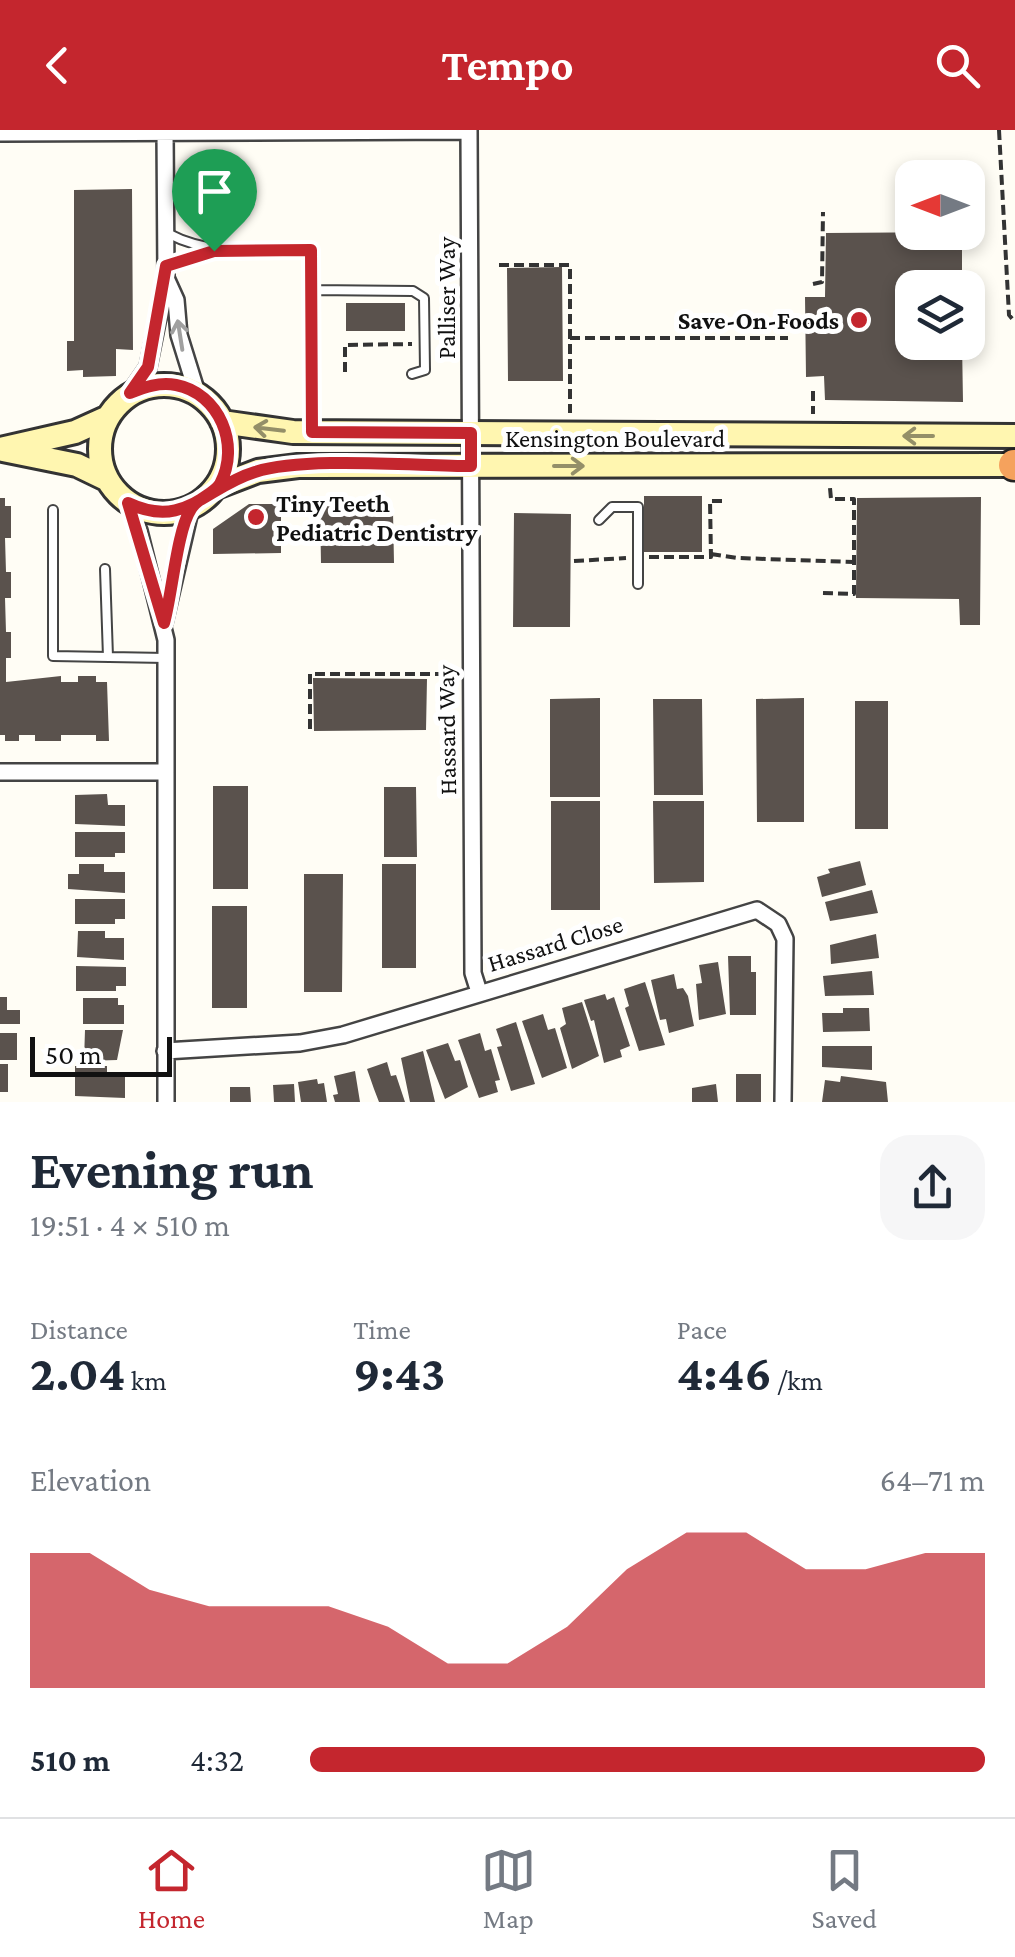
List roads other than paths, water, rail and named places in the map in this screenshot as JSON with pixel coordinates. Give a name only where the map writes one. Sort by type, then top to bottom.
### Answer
[{"type":"main road","points":[[152,384],[175,384],[211,404],[222,422],[228,451],[219,486],[191,507],[160,513],[128,503],[106,479],[77,465],[0,449],[74,432],[106,418],[130,393],[152,384]]},
{"type":"main road","points":[[106,418],[100,438],[100,459],[106,479]]},
{"type":"main road","name":"Kensington Boulevard","points":[[222,422],[312,432],[1015,436]]},
{"type":"main road","name":"Kensington Boulevard","points":[[219,486],[274,467],[1015,465]]},
{"type":"street","points":[[10,132],[469,130]]},
{"type":"street","name":"Palliser Way","points":[[469,130],[471,466]]},
{"type":"street","points":[[130,393],[148,367],[166,272],[166,131]]},
{"type":"street","points":[[166,272],[197,393]]},
{"type":"street","name":"Hassard Way","points":[[471,466],[474,972],[479,992]]},
{"type":"street","points":[[128,503],[164,623],[166,1102]]},
{"type":"street","points":[[164,623],[191,507]]},
{"type":"street","points":[[0,772],[166,772]]},
{"type":"street","name":"Hassard Close","points":[[166,1051],[300,1044],[371,1028],[756,910],[778,924],[785,939],[782,1102]]},
{"type":"lane","points":[[167,233],[214,251],[311,250],[312,432]]},
{"type":"lane","points":[[166,272],[214,251]]},
{"type":"lane","points":[[312,290],[414,291],[424,298],[425,370],[412,374]]},
{"type":"lane","points":[[599,520],[612,506],[638,507],[638,584]]},
{"type":"lane","points":[[54,510],[53,656],[166,658]]},
{"type":"lane","points":[[105,569],[108,656]]},
{"type":"place","name":"Save-On-Foods","points":[[859,320]]},
{"type":"place","name":"Tiny Teeth Pediatric Dentistry","points":[[256,517]]}]
